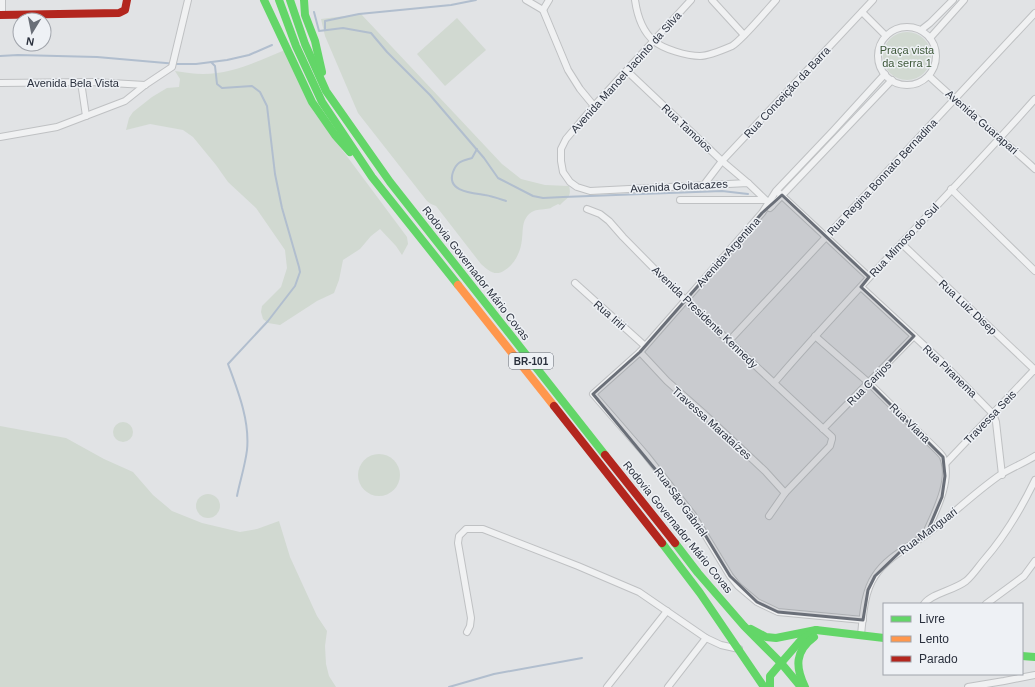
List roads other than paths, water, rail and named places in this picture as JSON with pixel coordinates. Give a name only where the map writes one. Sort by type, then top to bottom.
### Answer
[{"type":"main road","points":[[1,15],[119,13],[125,10],[127,0]]},
{"type":"main road","points":[[264,0],[312,102],[335,135],[372,177]]},
{"type":"main road","name":"Rodovia Governador Mário Covas","points":[[279,0],[296,46],[322,102],[372,177],[638,511],[700,593],[764,687]]},
{"type":"main road","name":"Rodovia Governador Mário Covas","points":[[290,0],[305,44],[326,91],[390,182],[698,573],[744,626],[781,663],[801,687]]},
{"type":"main road","points":[[304,0],[305,14],[315,41],[326,91]]},
{"type":"main road","points":[[744,626],[766,636],[776,638],[816,630],[883,638]]},
{"type":"main road","points":[[770,687],[770,676],[801,640],[816,630]]},
{"type":"main road","points":[[805,687],[801,679],[798,666],[800,652],[806,643],[829,631]]},
{"type":"main road","points":[[1023,656],[1035,657]]},
{"type":"street","points":[[1,15],[2,0]]},
{"type":"street","points":[[0,137],[57,127],[125,101],[145,85],[172,67],[188,0]]},
{"type":"street","points":[[526,0],[543,10],[568,70],[580,89],[594,106]]},
{"type":"street","points":[[543,10],[549,0]]},
{"type":"street","points":[[636,0],[638,16],[654,41],[666,48],[700,56],[733,45],[776,0]]},
{"type":"street","name":"Avenida Manoel Jacinto da Silva","points":[[577,187],[570,182],[563,172],[561,149],[566,139],[594,106],[691,0]]},
{"type":"street","points":[[712,0],[744,35]]},
{"type":"street","name":"Rua Conceição da Barra","points":[[703,186],[722,161],[873,0]]},
{"type":"street","points":[[921,30],[954,0]]},
{"type":"street","points":[[930,38],[964,0]]},
{"type":"street","points":[[862,12],[886,36]]},
{"type":"street","name":"Rua Regina Bonnato Bernadina","points":[[728,341],[827,237],[1035,13]]},
{"type":"street","points":[[910,27],[921,30],[930,38],[935,46],[936,56],[934,67],[929,76],[920,82],[910,85],[892,80],[885,74],[880,66],[878,55],[880,45],[886,36],[900,28],[910,27]]},
{"type":"street","name":"Rua Tamoios","points":[[627,71],[722,161],[748,183]]},
{"type":"street","name":"Avenida Argentina","points":[[593,394],[640,352],[762,213],[776,191],[885,74]]},
{"type":"street","name":"Avenida Guarapari","points":[[929,76],[954,100],[1035,168]]},
{"type":"street","name":"Avenida Argentina","points":[[768,203],[782,196],[892,80]]},
{"type":"street","points":[[81,82],[86,116]]},
{"type":"street","name":"Avenida Bela Vista","points":[[0,83],[81,82],[145,85]]},
{"type":"street","name":"Rua Mimoso do Sul","points":[[774,382],[861,287],[869,276],[902,244],[1035,99]]},
{"type":"street","points":[[748,183],[768,203]]},
{"type":"street","name":"Avenida Goitacazes","points":[[577,187],[590,191],[748,183]]},
{"type":"street","points":[[951,189],[1035,271]]},
{"type":"street","points":[[776,191],[869,276]]},
{"type":"street","points":[[680,200],[750,201],[768,203]]},
{"type":"street","name":"Avenida Presidente Kennedy","points":[[587,209],[600,214],[610,221],[623,237],[685,300],[823,429]]},
{"type":"street","name":"Rua Luiz Disep","points":[[902,244],[1035,370]]},
{"type":"street","name":"Rua Iriri","points":[[575,283],[645,346]]},
{"type":"street","name":"Rua Piranema","points":[[861,287],[940,361],[993,414]]},
{"type":"street","name":"Rua Viana","points":[[815,336],[869,383],[937,450],[943,457],[945,464]]},
{"type":"street","name":"Rua Carijos","points":[[823,429],[914,336]]},
{"type":"street","name":"Travessa Marataízes","points":[[640,352],[667,381],[765,471],[785,493]]},
{"type":"street","name":"Travessa Seis","points":[[945,464],[1035,370]]},
{"type":"street","name":"Rua São Gabriel","points":[[593,394],[646,455],[693,515],[730,576],[738,586],[756,602],[778,612],[863,620]]},
{"type":"street","points":[[993,414],[996,422],[1002,475]]},
{"type":"street","points":[[770,516],[785,493],[830,446],[832,437],[823,429]]},
{"type":"street","name":"Rua Manguari","points":[[861,635],[868,590],[874,576],[883,566],[900,552],[926,535],[1002,475],[1035,456]]},
{"type":"street","points":[[926,535],[942,497],[945,484],[945,464]]},
{"type":"street","points":[[925,603],[928,599],[955,588],[970,577],[997,545],[1011,524],[1035,480]]},
{"type":"street","points":[[467,632],[470,626],[471,618],[458,542],[459,536],[466,529],[483,529],[578,566],[639,592],[706,638],[722,645],[739,649]]},
{"type":"street","points":[[1024,576],[1035,561]]},
{"type":"street","points":[[987,603],[1024,576],[1035,571]]},
{"type":"street","points":[[607,687],[667,611]]},
{"type":"street","points":[[668,687],[706,638]]},
{"type":"street","points":[[968,687],[1003,684],[1035,674]]},
{"type":"waterway","points":[[325,30],[325,21],[359,14],[451,5],[476,0]]},
{"type":"waterway","points":[[314,12],[319,31],[343,28],[371,33],[387,52],[430,95],[484,158],[498,178],[533,196],[543,198],[722,191],[748,194]]},
{"type":"waterway","points":[[0,56],[97,57],[177,64],[196,64],[227,60],[249,55],[272,45]]},
{"type":"waterway","points":[[211,62],[215,66],[217,84],[222,88],[252,86],[260,92],[267,106],[275,174],[282,208],[300,272],[295,286],[268,321],[228,364],[236,385],[247,428],[247,450],[237,496]]},
{"type":"waterway","points":[[477,149],[472,158],[460,162],[456,166],[453,172],[453,184],[457,188],[468,192],[506,201]]},
{"type":"waterway","points":[[449,687],[494,674],[582,658]]},
{"type":"park label","name":"Praça vista da serra 1","points":[[907,56]]}]
